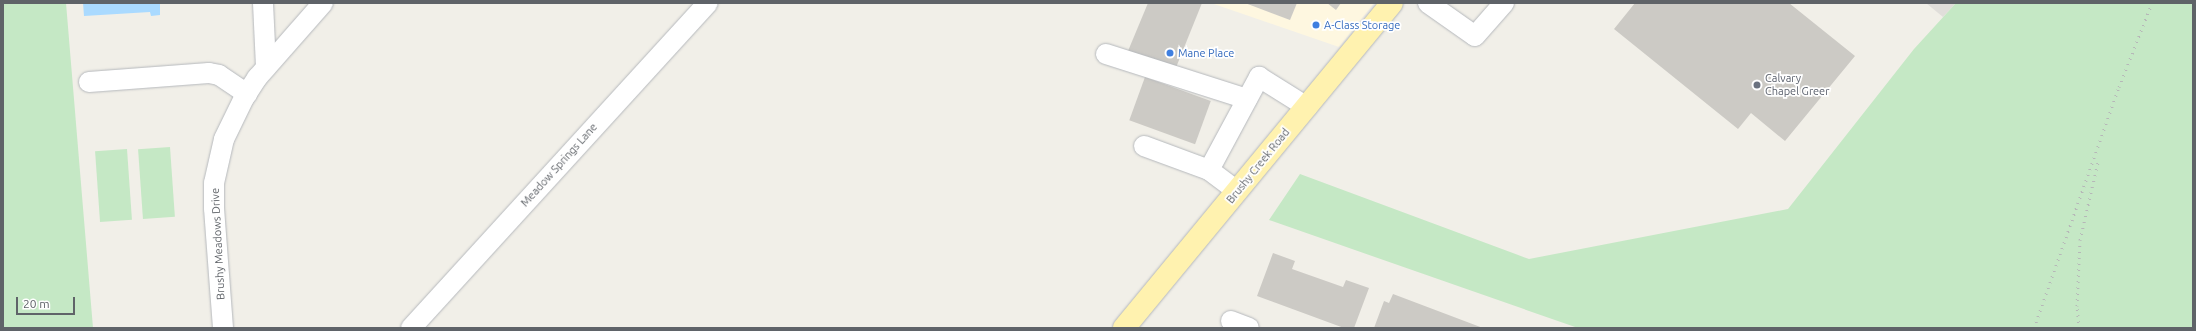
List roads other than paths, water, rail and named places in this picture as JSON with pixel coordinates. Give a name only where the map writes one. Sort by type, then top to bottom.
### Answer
[{"type":"main road","name":"Brushy Creek Road","points":[[1124,328],[1392,3]]},
{"type":"street","points":[[263,3],[266,67]]},
{"type":"street","name":"Brushy Meadows Drive","points":[[223,328],[214,183],[224,139],[247,94],[266,67],[323,3]]},
{"type":"street","name":"Meadow Springs Lane","points":[[411,328],[708,3]]},
{"type":"street","points":[[1428,3],[1475,36],[1504,3]]},
{"type":"street","points":[[1106,54],[1247,99]]},
{"type":"street","points":[[89,82],[209,73],[219,75],[247,94]]},
{"type":"street","points":[[1208,170],[1259,77],[1307,107]]},
{"type":"street","points":[[1144,146],[1208,170],[1237,191]]},
{"type":"water","points":[[83,3],[160,3],[160,15],[151,16],[150,12],[84,16]]},
{"type":"railway","points":[[2034,328],[2119,87],[2152,3]]},
{"type":"railway","points":[[2079,328],[2077,306],[2080,240],[2098,162]]},
{"type":"place","name":"A-Class Storage","points":[[1316,25]]},
{"type":"place","name":"Mane Place","points":[[1170,53]]},
{"type":"place","name":"Calvary Chapel Greer","points":[[1757,85]]}]
